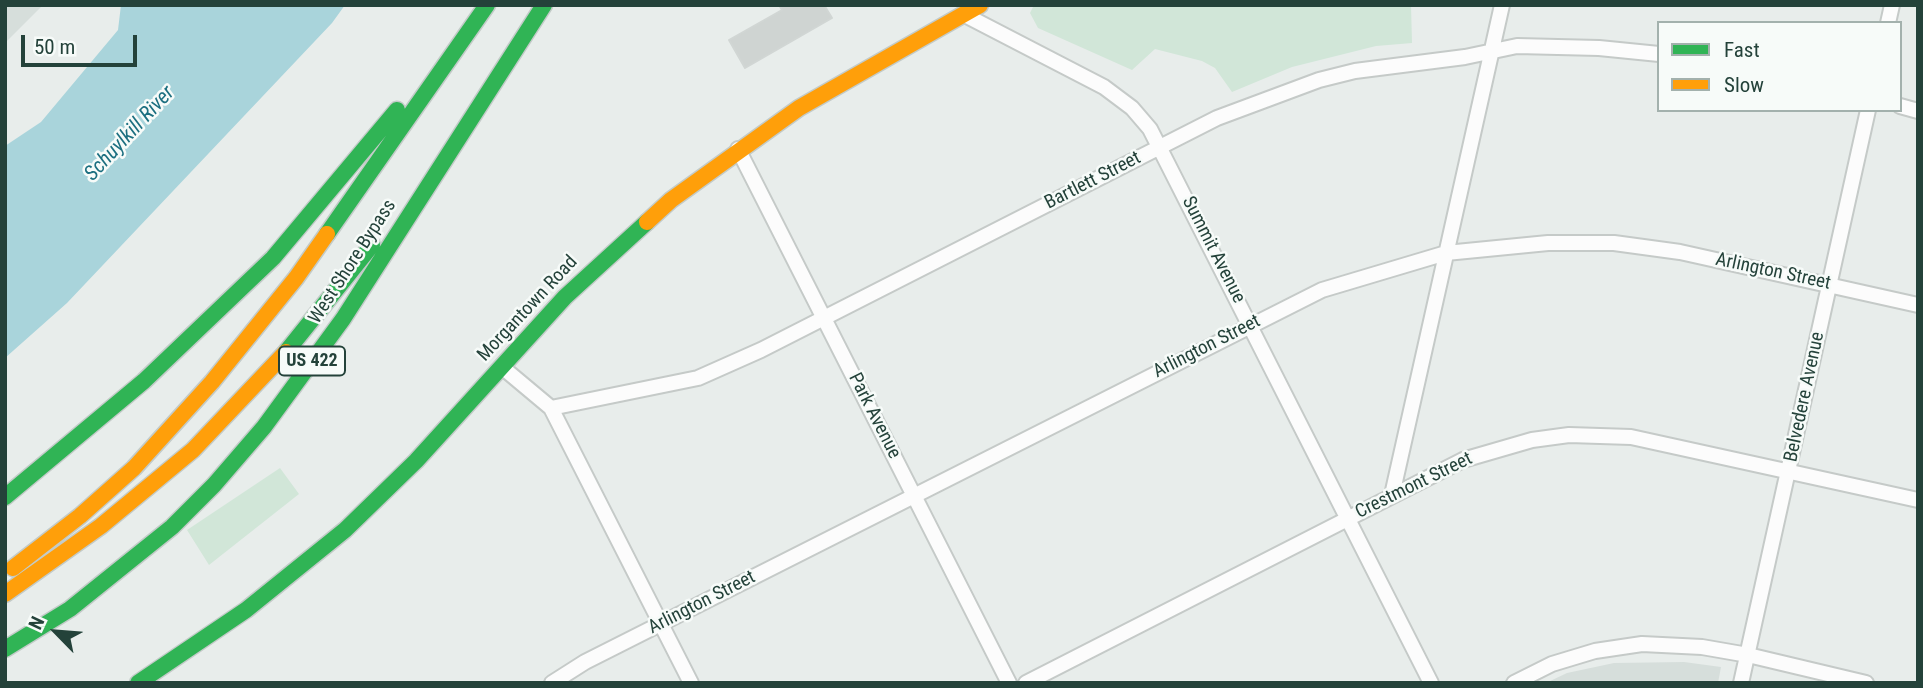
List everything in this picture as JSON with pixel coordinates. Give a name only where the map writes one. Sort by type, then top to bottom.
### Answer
[{"type":"main road","points":[[5,497],[144,381],[274,258],[482,5]]},
{"type":"main road","points":[[5,573],[80,516],[134,468],[212,383],[296,278],[487,5]]},
{"type":"main road","points":[[5,594],[101,526],[163,477],[221,422],[280,359],[359,262],[544,5]]},
{"type":"main road","name":"West Shore Bypass","points":[[5,649],[70,608],[172,527],[264,427],[343,319],[544,5]]},
{"type":"main road","name":"Morgantown Road","points":[[138,683],[246,610],[345,530],[416,461],[565,297],[635,231],[738,149],[837,84],[980,5]]},
{"type":"street","points":[[1392,495],[1502,5]]},
{"type":"street","name":"Summit Avenue","points":[[963,14],[1119,96],[1150,129],[1252,325],[1431,683]]},
{"type":"street","name":"Bartlett Street","points":[[551,408],[698,378],[824,318],[1160,146],[1252,103],[1319,80],[1355,71],[1517,46],[1600,48],[1657,54]]},
{"type":"street","name":"Belvedere Avenue","points":[[1741,683],[1868,112]]},
{"type":"street","name":"Park Avenue","points":[[738,149],[1009,683]]},
{"type":"street","name":"Arlington Street","points":[[552,683],[661,624],[1322,289],[1446,253],[1548,243],[1614,243],[1681,252],[1918,305]]},
{"type":"street","points":[[502,367],[551,408],[691,683]]},
{"type":"street","name":"Crestmont Street","points":[[1026,683],[1463,460],[1532,440],[1569,435],[1631,437],[1918,500]]},
{"type":"street","points":[[1514,683],[1552,664],[1611,648],[1678,645],[1748,654],[1866,683]]},
{"type":"shaded area","points":[[5,5],[43,5],[5,43]]},
{"type":"shaded area","points":[[1684,662],[1721,667],[1718,683],[1546,683],[1567,673],[1614,663]]},
{"type":"green space","points":[[1034,5],[1411,5],[1412,43],[1376,46],[1292,67],[1232,92],[1215,68],[1202,61],[1155,49],[1132,70],[1038,28],[1030,13]]},
{"type":"green space","points":[[280,468],[299,494],[209,565],[187,530]]},
{"type":"water","name":"Schuylkill River","points":[[121,5],[345,5],[332,23],[67,303],[5,358],[5,146],[41,122],[118,30]]},
{"type":"building","points":[[779,5],[824,5],[832,18],[745,68],[729,40],[782,10]]},
{"type":"traffic: fast","points":[[327,234],[487,5]]},
{"type":"traffic: fast","points":[[5,649],[70,609],[172,527],[214,485],[264,427],[343,319],[544,5]]},
{"type":"traffic: fast","points":[[5,497],[144,381],[273,258],[397,110]]},
{"type":"traffic: fast","points":[[138,683],[246,610],[345,530],[416,461],[565,297],[647,222]]},
{"type":"traffic: fast","points":[[286,352],[372,245]]},
{"type":"traffic: slow","points":[[647,222],[671,200],[799,108],[980,5]]},
{"type":"traffic: slow","points":[[13,568],[80,516],[134,468],[212,382],[296,278],[327,234]]},
{"type":"traffic: slow","points":[[5,594],[101,526],[193,450],[286,352]]}]
